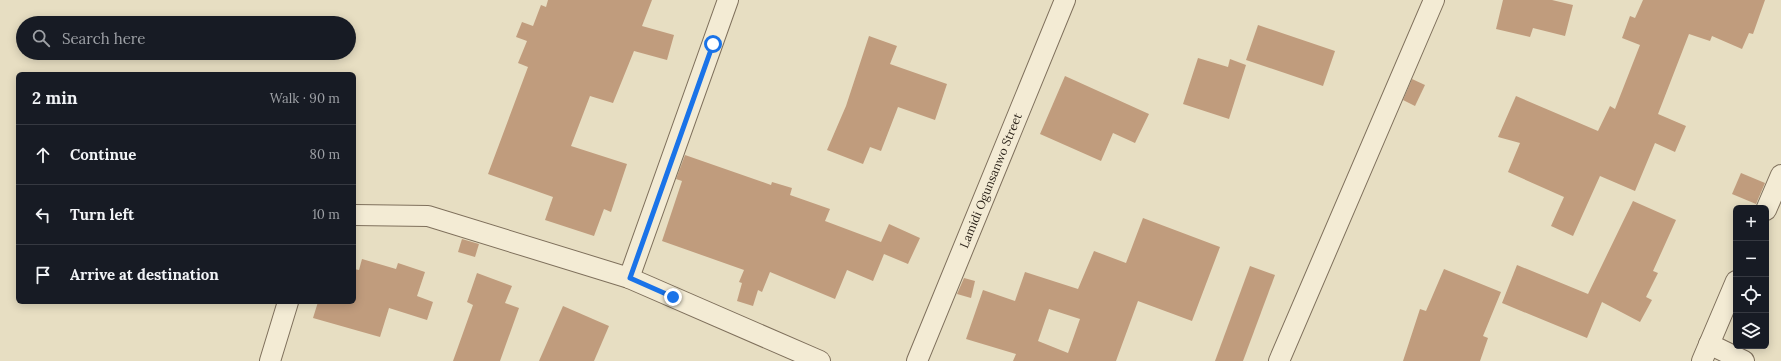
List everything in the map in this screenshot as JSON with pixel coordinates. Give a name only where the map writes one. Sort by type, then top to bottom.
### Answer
[{"type":"street","points":[[630,278],[728,0]]},
{"type":"street","name":"Lamidi Ogunsanwo Street","points":[[917,361],[1065,0]]},
{"type":"street","points":[[1279,361],[1434,0]]},
{"type":"street","points":[[1768,205],[1781,175]]},
{"type":"street","points":[[356,215],[428,216],[630,278],[820,361]]},
{"type":"street","points":[[1733,288],[1705,352],[1744,361]]},
{"type":"street","points":[[270,361],[287,304]]},
{"type":"building","points":[[548,0],[652,0],[642,26],[674,35],[667,60],[634,51],[613,103],[590,96],[571,146],[627,164],[611,212],[604,209],[594,236],[545,220],[553,197],[488,174],[528,67],[518,63],[527,41],[516,37],[522,22],[533,26],[541,5],[546,7]]},
{"type":"building","points":[[1503,0],[1552,0],[1573,5],[1565,36],[1533,28],[1530,37],[1496,29]]},
{"type":"building","points":[[1643,0],[1765,0],[1753,34],[1749,33],[1742,49],[1712,36],[1710,41],[1689,34],[1658,114],[1686,126],[1675,152],[1655,143],[1635,191],[1600,176],[1573,236],[1551,226],[1564,197],[1508,172],[1520,143],[1498,137],[1516,96],[1598,131],[1610,106],[1615,109],[1640,45],[1622,38],[1630,16],[1635,18]]},
{"type":"building","points":[[1258,25],[1335,51],[1323,86],[1246,60]]},
{"type":"building","points":[[869,36],[897,46],[890,64],[947,84],[935,120],[898,107],[881,151],[870,147],[863,164],[827,150],[846,106]]},
{"type":"building","points":[[1198,58],[1228,67],[1230,59],[1246,65],[1229,119],[1183,104]]},
{"type":"building","points":[[1065,76],[1149,114],[1135,143],[1113,133],[1101,161],[1040,134]]},
{"type":"building","points":[[1412,79],[1425,85],[1415,106],[1403,100]]},
{"type":"building","points":[[685,155],[771,185],[772,182],[792,188],[790,195],[830,209],[825,221],[881,242],[889,224],[920,238],[908,264],[884,254],[873,281],[847,270],[835,299],[770,272],[762,292],[758,290],[753,306],[737,301],[742,283],[739,282],[744,270],[662,241],[682,181],[676,179]]},
{"type":"building","points":[[1741,173],[1765,183],[1756,204],[1732,194]]},
{"type":"building","points":[[1633,201],[1676,220],[1653,271],[1658,273],[1646,297],[1652,300],[1640,322],[1602,302],[1587,338],[1502,303],[1517,265],[1588,294]]},
{"type":"building","points":[[1143,218],[1220,247],[1192,321],[1138,301],[1116,361],[1013,361],[1016,354],[966,339],[983,290],[1015,301],[1025,272],[1078,289],[1094,251],[1126,263]],"holes":[[[1049,309],[1080,319],[1068,353],[1038,341]]]},
{"type":"building","points":[[462,239],[479,244],[475,257],[458,252]]},
{"type":"building","points":[[362,259],[396,269],[398,263],[425,272],[417,296],[433,302],[427,320],[389,308],[380,337],[313,318],[317,304],[356,304],[356,269],[359,270]]},
{"type":"building","points":[[1250,266],[1275,275],[1243,361],[1215,361]]},
{"type":"building","points":[[1444,269],[1501,292],[1483,336],[1488,338],[1480,361],[1403,361],[1420,309],[1426,311]]},
{"type":"building","points":[[477,273],[512,286],[505,303],[519,308],[500,361],[453,361],[473,305],[467,302]]},
{"type":"building","points":[[964,278],[975,281],[971,298],[957,294]]},
{"type":"building","points":[[563,306],[609,326],[594,361],[539,361]]},
{"type":"route","points":[[673,297],[630,278],[713,44]]}]
